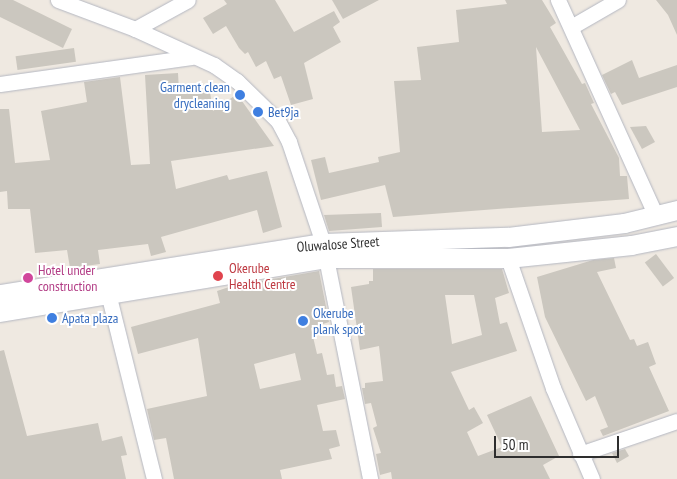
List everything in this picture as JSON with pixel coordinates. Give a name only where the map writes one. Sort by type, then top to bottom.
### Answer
[{"type":"street","points":[[58,0],[135,29],[191,57],[214,66],[237,81],[278,121],[289,142],[324,251],[370,479]]},
{"type":"street","points":[[135,29],[188,0]]},
{"type":"street","points":[[558,0],[656,216]]},
{"type":"street","points":[[571,27],[618,0]]},
{"type":"street","points":[[0,84],[191,57]]},
{"type":"street","name":"Oluwalose Street","points":[[0,294],[324,251],[508,237],[624,223],[677,210]]},
{"type":"street","name":"Oluwalose Street","points":[[0,312],[324,251],[508,258],[631,245],[677,236]]},
{"type":"street","points":[[508,258],[552,388],[592,479]]},
{"type":"street","points":[[108,293],[154,479]]},
{"type":"street","points":[[580,454],[677,422]]},
{"type":"building","points":[[0,0],[13,0],[72,29],[63,48],[0,17]]},
{"type":"building","points":[[224,0],[275,0],[294,32],[334,11],[340,22],[333,27],[341,42],[304,63],[313,99],[291,105],[281,76],[274,79],[266,61],[256,67],[248,52],[245,54],[239,48],[226,26],[213,34],[203,18],[227,4]]},
{"type":"building","points":[[332,0],[379,0],[343,19]]},
{"type":"building","points":[[505,0],[542,0],[556,23],[550,27],[582,84],[585,83],[594,103],[591,104],[619,158],[620,176],[627,176],[629,199],[393,217],[385,185],[321,200],[311,160],[325,157],[329,173],[379,162],[378,157],[400,152],[394,81],[421,80],[417,47],[459,42],[456,10],[507,4]],"holes":[[[536,47],[580,130],[542,132]]]},
{"type":"building","points":[[656,0],[677,0],[677,35],[668,15]]},
{"type":"building","points":[[74,48],[76,62],[18,70],[16,56]]},
{"type":"building","points":[[632,60],[639,78],[677,65],[677,87],[622,105],[615,92],[611,94],[602,75]]},
{"type":"building","points":[[178,73],[179,91],[209,86],[213,111],[237,94],[274,146],[171,161],[176,189],[227,175],[229,180],[267,171],[282,227],[263,233],[257,210],[161,237],[166,252],[151,256],[148,244],[98,250],[100,264],[70,268],[67,250],[35,253],[30,209],[8,209],[7,191],[0,192],[0,109],[9,109],[15,163],[50,160],[41,111],[87,102],[84,82],[120,77],[131,165],[150,164],[145,75]]},
{"type":"building","points":[[646,126],[655,142],[642,149],[630,127]]},
{"type":"building","points":[[381,213],[382,227],[329,231],[324,215]]},
{"type":"building","points":[[656,254],[674,278],[663,286],[645,262]]},
{"type":"building","points":[[614,258],[616,268],[597,272],[630,340],[634,339],[637,346],[648,342],[656,364],[649,367],[669,411],[603,436],[600,430],[608,427],[595,396],[586,401],[545,317],[537,277],[593,260]]},
{"type":"building","points":[[373,269],[502,269],[509,293],[495,298],[500,324],[507,322],[517,351],[451,372],[469,410],[474,407],[483,423],[467,432],[478,456],[502,447],[487,415],[531,396],[559,456],[543,465],[550,479],[392,479],[391,472],[380,475],[376,454],[381,453],[373,428],[377,426],[371,403],[365,404],[362,388],[365,388],[365,383],[383,381],[379,346],[360,350],[351,287],[369,284],[369,281],[373,281]],"holes":[[[445,295],[474,295],[482,335],[452,344]]]},
{"type":"building","points":[[319,271],[329,322],[311,328],[317,354],[322,353],[327,375],[334,374],[336,387],[342,386],[345,399],[317,405],[323,431],[336,430],[340,446],[329,449],[332,459],[280,470],[282,479],[174,479],[166,438],[154,440],[147,409],[207,396],[198,338],[138,354],[131,327],[220,303],[217,291],[232,286]],"holes":[[[295,353],[301,380],[260,389],[254,364]]]},
{"type":"building","points":[[4,350],[27,436],[98,423],[102,441],[122,436],[127,455],[121,456],[126,479],[0,479],[0,351]]},
{"type":"building","points":[[625,449],[629,456],[617,463],[612,453]]},
{"type":"place","name":"Garment clean drycleaning","points":[[240,95]]},
{"type":"place","name":"Bet9ja","points":[[258,112]]},
{"type":"place","name":"Okerube Health Centre","points":[[218,276]]},
{"type":"place","name":"Hotel under construction","points":[[28,278]]},
{"type":"place","name":"Apata plaza","points":[[52,318]]},
{"type":"place","name":"Okerube plank spot","points":[[303,321]]}]
